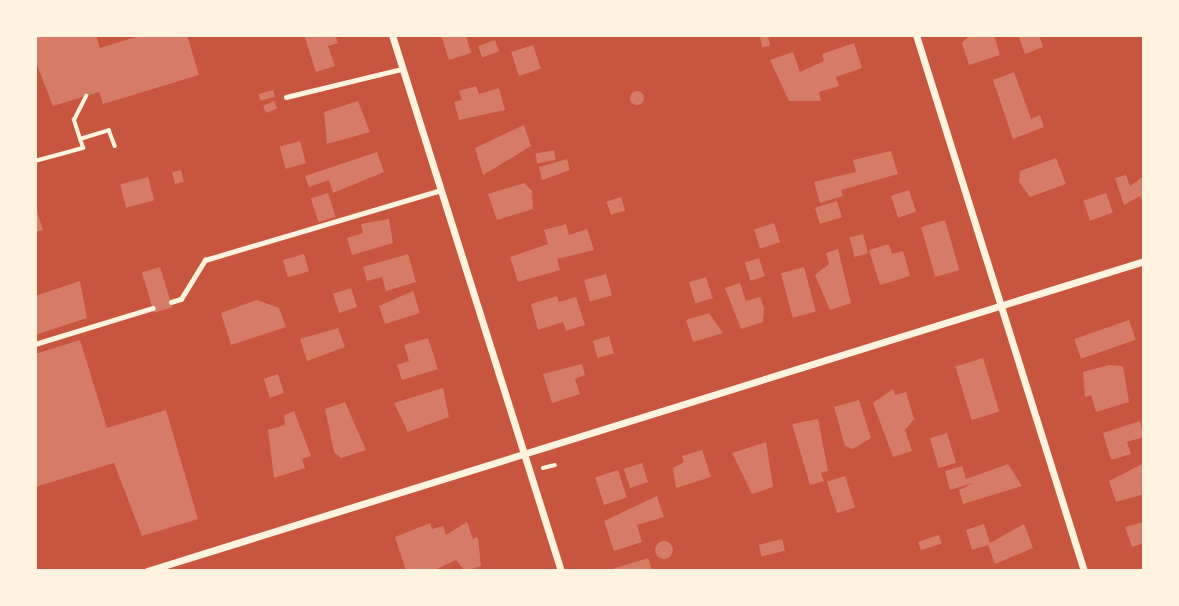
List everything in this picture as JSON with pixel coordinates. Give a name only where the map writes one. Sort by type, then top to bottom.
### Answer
[{"type":"street","points":[[392,35],[561,571]]},
{"type":"street","points":[[916,35],[1084,571]]},
{"type":"street","points":[[147,571],[1144,261]]},
{"type":"lane","points":[[286,97],[403,69]]},
{"type":"lane","points":[[171,302],[181,299],[205,260],[441,190]]},
{"type":"lane","points":[[35,344],[153,308]]},
{"type":"path","points":[[35,161],[83,148],[74,120],[86,96]]},
{"type":"path","points":[[80,139],[109,130],[115,146]]},
{"type":"path","points":[[543,468],[555,464]]},
{"type":"building","points":[[35,35],[96,35],[100,48],[142,35],[187,35],[199,75],[103,104],[99,92],[53,106],[35,60]]},
{"type":"building","points":[[304,35],[335,35],[338,43],[328,46],[335,66],[316,72]]},
{"type":"building","points":[[441,35],[466,35],[471,53],[449,60]]},
{"type":"building","points":[[970,35],[994,35],[1000,55],[969,65],[962,43]]},
{"type":"building","points":[[1018,35],[1039,35],[1043,47],[1025,54]]},
{"type":"building","points":[[768,36],[770,46],[762,47],[760,38]]},
{"type":"building","points":[[495,40],[499,51],[482,57],[478,46]]},
{"type":"building","points":[[854,43],[862,68],[836,77],[839,86],[819,92],[821,101],[789,101],[770,60],[793,52],[800,72],[824,61],[822,54]]},
{"type":"building","points":[[533,45],[541,69],[519,76],[511,52]]},
{"type":"building","points":[[1014,72],[1031,119],[1040,115],[1044,127],[1013,139],[993,80]]},
{"type":"building","points":[[476,86],[479,94],[499,88],[505,110],[459,120],[454,102],[462,100],[459,91]]},
{"type":"building","points":[[273,90],[275,97],[261,101],[259,94]]},
{"type":"building","points":[[637,91],[642,93],[642,103],[637,105],[632,103],[630,98],[632,93]]},
{"type":"building","points":[[274,101],[277,108],[266,113],[263,106]]},
{"type":"building","points":[[358,101],[370,132],[327,144],[324,112]]},
{"type":"building","points":[[524,125],[531,146],[483,175],[475,148]]},
{"type":"building","points":[[300,141],[306,163],[286,169],[280,146]]},
{"type":"building","points":[[554,150],[556,160],[537,163],[535,154]]},
{"type":"building","points":[[891,151],[898,174],[841,190],[843,196],[820,203],[814,182],[856,172],[853,160]]},
{"type":"building","points":[[377,152],[384,172],[333,193],[329,180],[309,187],[305,176]]},
{"type":"building","points":[[1056,158],[1066,184],[1030,197],[1019,182],[1020,171]]},
{"type":"building","points":[[567,159],[570,170],[542,180],[539,167]]},
{"type":"building","points":[[181,170],[184,182],[175,184],[172,172]]},
{"type":"building","points":[[1126,175],[1130,186],[1144,176],[1144,205],[1140,196],[1124,205],[1115,178]]},
{"type":"building","points":[[148,177],[154,200],[126,208],[120,185]]},
{"type":"building","points":[[524,183],[532,191],[533,209],[497,220],[488,194]]},
{"type":"building","points":[[909,190],[916,212],[898,218],[891,196]]},
{"type":"building","points":[[328,193],[336,217],[319,222],[311,199]]},
{"type":"building","points":[[1106,193],[1113,213],[1090,221],[1083,201]]},
{"type":"building","points":[[621,197],[625,210],[611,215],[607,201]]},
{"type":"building","points":[[837,201],[842,217],[820,224],[815,208]]},
{"type":"building","points":[[35,206],[43,230],[35,232]]},
{"type":"building","points":[[389,219],[393,243],[352,255],[347,238],[363,233],[361,224]]},
{"type":"building","points":[[945,220],[959,270],[935,277],[921,227]]},
{"type":"building","points":[[774,223],[780,242],[760,249],[754,229]]},
{"type":"building","points":[[566,224],[569,235],[587,229],[594,250],[557,259],[560,270],[518,282],[510,257],[548,244],[544,230]]},
{"type":"building","points":[[863,234],[868,253],[855,257],[849,238]]},
{"type":"building","points":[[889,244],[892,254],[903,251],[910,276],[880,285],[869,250]]},
{"type":"building","points":[[838,249],[851,303],[830,310],[815,275],[829,264],[826,253]]},
{"type":"building","points":[[304,254],[309,271],[288,277],[283,260]]},
{"type":"building","points":[[408,254],[416,282],[386,291],[382,277],[367,281],[363,267]]},
{"type":"building","points":[[759,258],[765,276],[751,281],[745,263]]},
{"type":"building","points":[[160,267],[172,307],[154,313],[142,273]]},
{"type":"building","points":[[804,267],[816,311],[793,318],[781,273]]},
{"type":"building","points":[[606,274],[612,295],[590,301],[584,280]]},
{"type":"building","points":[[706,277],[713,298],[696,303],[689,283]]},
{"type":"building","points":[[80,281],[87,318],[35,335],[35,296]]},
{"type":"building","points":[[740,283],[746,301],[760,297],[764,308],[763,322],[741,329],[725,288]]},
{"type":"building","points":[[351,288],[357,307],[339,313],[333,294]]},
{"type":"building","points":[[413,291],[420,313],[385,324],[379,306]]},
{"type":"building","points":[[557,296],[559,302],[576,297],[585,325],[566,331],[563,322],[538,330],[531,304]]},
{"type":"building","points":[[257,300],[279,308],[286,327],[231,345],[221,313]]},
{"type":"building","points":[[709,313],[723,333],[693,342],[686,320]]},
{"type":"building","points":[[1129,320],[1136,340],[1081,359],[1074,339]]},
{"type":"building","points":[[338,328],[345,347],[307,361],[300,339]]},
{"type":"building","points":[[609,336],[614,353],[598,358],[593,341]]},
{"type":"building","points":[[428,338],[438,369],[402,380],[397,365],[409,361],[404,345]]},
{"type":"building","points":[[80,340],[107,428],[166,410],[198,519],[142,536],[114,463],[35,487],[35,354]]},
{"type":"building","points":[[983,358],[999,412],[972,420],[955,366]]},
{"type":"building","points":[[582,364],[585,375],[575,379],[580,394],[552,403],[543,374]]},
{"type":"building","points":[[1109,365],[1123,366],[1129,402],[1096,412],[1091,395],[1085,397],[1083,372]]},
{"type":"building","points":[[278,374],[284,393],[270,398],[264,379]]},
{"type":"building","points":[[443,388],[449,417],[408,432],[394,403]]},
{"type":"building","points":[[893,389],[895,395],[906,392],[914,419],[905,430],[912,451],[893,457],[873,403]]},
{"type":"building","points":[[859,400],[871,438],[853,449],[845,446],[834,407]]},
{"type":"building","points":[[345,402],[366,450],[341,458],[334,452],[325,409]]},
{"type":"building","points":[[294,411],[311,456],[302,459],[305,468],[274,478],[268,430],[285,425],[284,415]]},
{"type":"building","points":[[818,419],[828,471],[821,473],[824,481],[810,485],[792,424]]},
{"type":"building","points":[[1140,421],[1144,437],[1127,442],[1131,454],[1111,460],[1103,433]]},
{"type":"building","points":[[947,433],[956,463],[939,468],[930,438]]},
{"type":"building","points":[[766,442],[773,487],[752,494],[732,453]]},
{"type":"building","points":[[702,450],[711,477],[676,488],[673,468],[684,462],[682,456]]},
{"type":"building","points":[[642,463],[648,482],[630,488],[624,469]]},
{"type":"building","points":[[1144,463],[1144,494],[1116,502],[1109,481]]},
{"type":"building","points":[[1008,464],[1022,486],[963,504],[959,490],[973,483],[950,490],[945,471],[962,466],[966,479]]},
{"type":"building","points":[[618,470],[627,498],[604,505],[595,477]]},
{"type":"building","points":[[845,476],[855,507],[837,513],[827,482]]},
{"type":"building","points":[[657,496],[664,517],[637,525],[642,542],[614,551],[604,521]]},
{"type":"building","points":[[467,522],[473,539],[478,537],[481,566],[465,571],[456,560],[432,571],[406,571],[395,537],[430,523],[432,529],[443,526],[446,535]]},
{"type":"building","points":[[1144,522],[1144,543],[1132,547],[1125,527]]},
{"type":"building","points":[[984,524],[990,543],[1024,524],[1033,548],[995,564],[988,545],[972,550],[966,530]]},
{"type":"building","points":[[939,535],[942,544],[921,550],[918,542]]},
{"type":"building","points":[[782,539],[785,551],[762,556],[759,545]]},
{"type":"building","points":[[664,541],[670,544],[673,550],[670,556],[664,559],[658,556],[655,550],[658,544]]},
{"type":"building","points":[[648,558],[652,571],[609,571],[609,570]]}]
